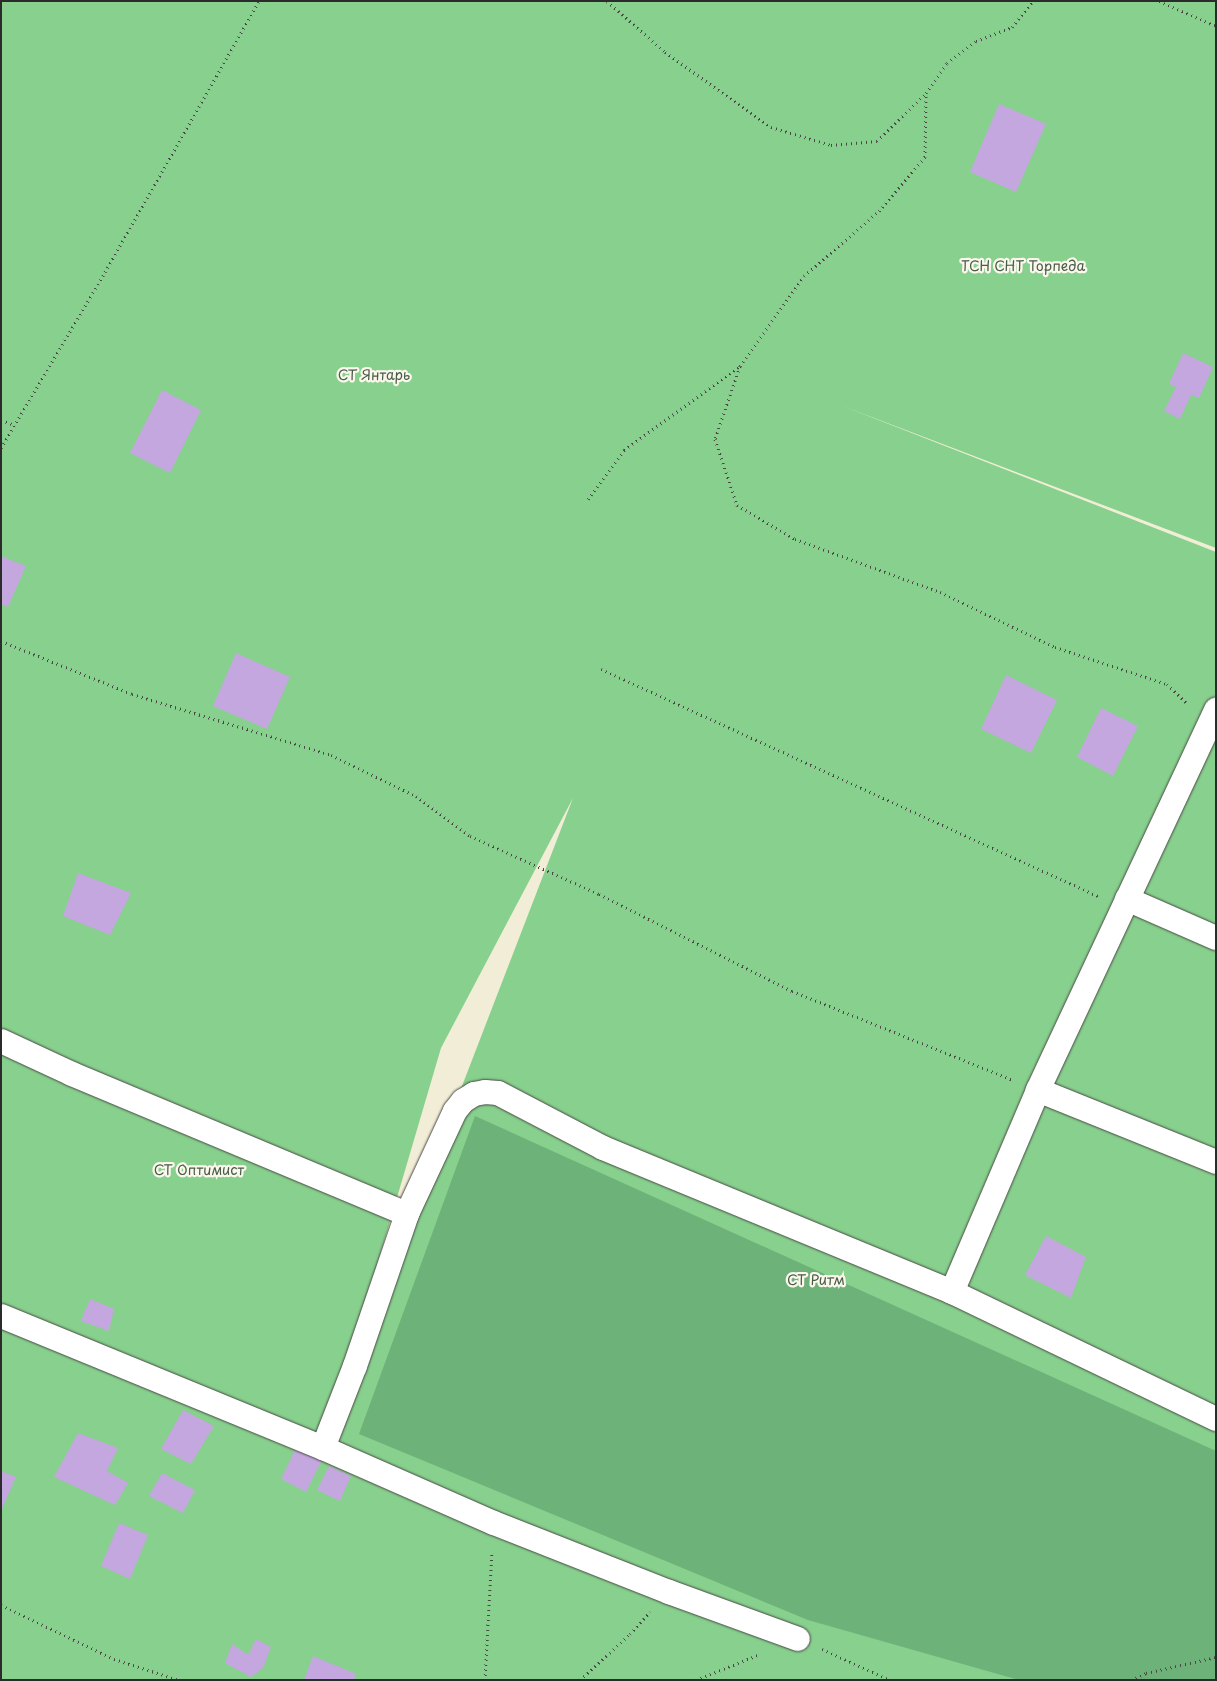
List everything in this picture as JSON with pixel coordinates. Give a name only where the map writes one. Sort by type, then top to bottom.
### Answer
[{"type":"street","points":[[952,1292],[1038,1090],[1213,720]]},
{"type":"street","points":[[1125,903],[1216,938]]},
{"type":"street","points":[[1,1041],[72,1074],[407,1214]]},
{"type":"street","points":[[1038,1090],[1216,1162]]},
{"type":"street","points":[[323,1448],[407,1214],[455,1111],[463,1101],[474,1094],[485,1092],[498,1093],[603,1148],[952,1292],[1216,1419]]},
{"type":"street","points":[[1,1316],[323,1448],[494,1522],[669,1592],[798,1639]]},
{"type":"path","points":[[1,448],[106,272],[259,1]]},
{"type":"path","points":[[607,1],[664,52],[771,127],[831,145],[877,141],[926,93],[946,63],[976,41],[1012,27],[1033,1]]},
{"type":"path","points":[[1159,1],[1216,26]]},
{"type":"path","points":[[926,93],[924,156],[879,211],[804,276],[740,366],[715,439],[737,506],[795,538],[940,592],[1055,647],[1167,684],[1213,720]]},
{"type":"path","points":[[588,499],[624,450],[740,366]]},
{"type":"path","points":[[1,420],[15,425]]},
{"type":"path","points":[[1,641],[132,694],[332,755],[416,796],[470,836],[599,894],[792,991],[1038,1090]]},
{"type":"path","points":[[601,669],[1125,903]]},
{"type":"path","points":[[485,1680],[494,1522]]},
{"type":"path","points":[[580,1680],[630,1634],[669,1592]]},
{"type":"path","points":[[1,1605],[114,1659],[179,1680]]},
{"type":"path","points":[[1131,1680],[1146,1673],[1216,1658]]},
{"type":"green space","points":[[1,1],[1216,1],[1216,548],[840,405],[1216,552],[1216,1680],[1,1680]],"holes":[[[573,798],[326,1439],[441,1048]]]},
{"type":"green space","name":"СТ Ритм","points":[[475,1116],[1216,1451],[1216,1680],[1019,1680],[808,1620],[359,1434]]},
{"type":"building","points":[[999,104],[1046,124],[1016,192],[970,172]]},
{"type":"building","points":[[1183,353],[1213,367],[1199,398],[1191,395],[1180,419],[1164,411],[1176,387],[1169,384]]},
{"type":"building","points":[[162,390],[201,410],[170,473],[130,453]]},
{"type":"building","points":[[1,556],[26,566],[8,607],[1,604]]},
{"type":"building","points":[[236,653],[290,677],[267,729],[213,706]]},
{"type":"building","points":[[1006,675],[1057,700],[1031,753],[981,729]]},
{"type":"building","points":[[1101,708],[1138,726],[1113,776],[1077,757]]},
{"type":"building","points":[[78,873],[131,893],[110,935],[63,916]]},
{"type":"building","points":[[1046,1236],[1086,1257],[1071,1298],[1025,1275]]},
{"type":"building","points":[[90,1299],[114,1309],[109,1331],[81,1321]]},
{"type":"building","points":[[183,1410],[214,1426],[191,1464],[161,1449]]},
{"type":"building","points":[[78,1433],[118,1448],[107,1471],[128,1483],[115,1505],[54,1477]]},
{"type":"building","points":[[296,1448],[322,1460],[306,1492],[281,1479]]},
{"type":"building","points":[[329,1466],[351,1476],[340,1501],[317,1490]]},
{"type":"building","points":[[1,1471],[16,1477],[1,1511]]},
{"type":"building","points":[[162,1473],[195,1490],[183,1513],[149,1496]]},
{"type":"building","points":[[119,1523],[148,1535],[130,1579],[101,1566]]},
{"type":"building","points":[[256,1639],[271,1647],[263,1668],[251,1677],[225,1663],[232,1644],[248,1655]]},
{"type":"building","points":[[313,1656],[356,1674],[354,1680],[304,1680]]},
{"type":"park label","name":"ТСН СНТ Торпеда","points":[[1023,266]]},
{"type":"park label","name":"СТ Янтарь","points":[[374,375]]},
{"type":"park label","name":"СТ Оптимист","points":[[199,1170]]}]
